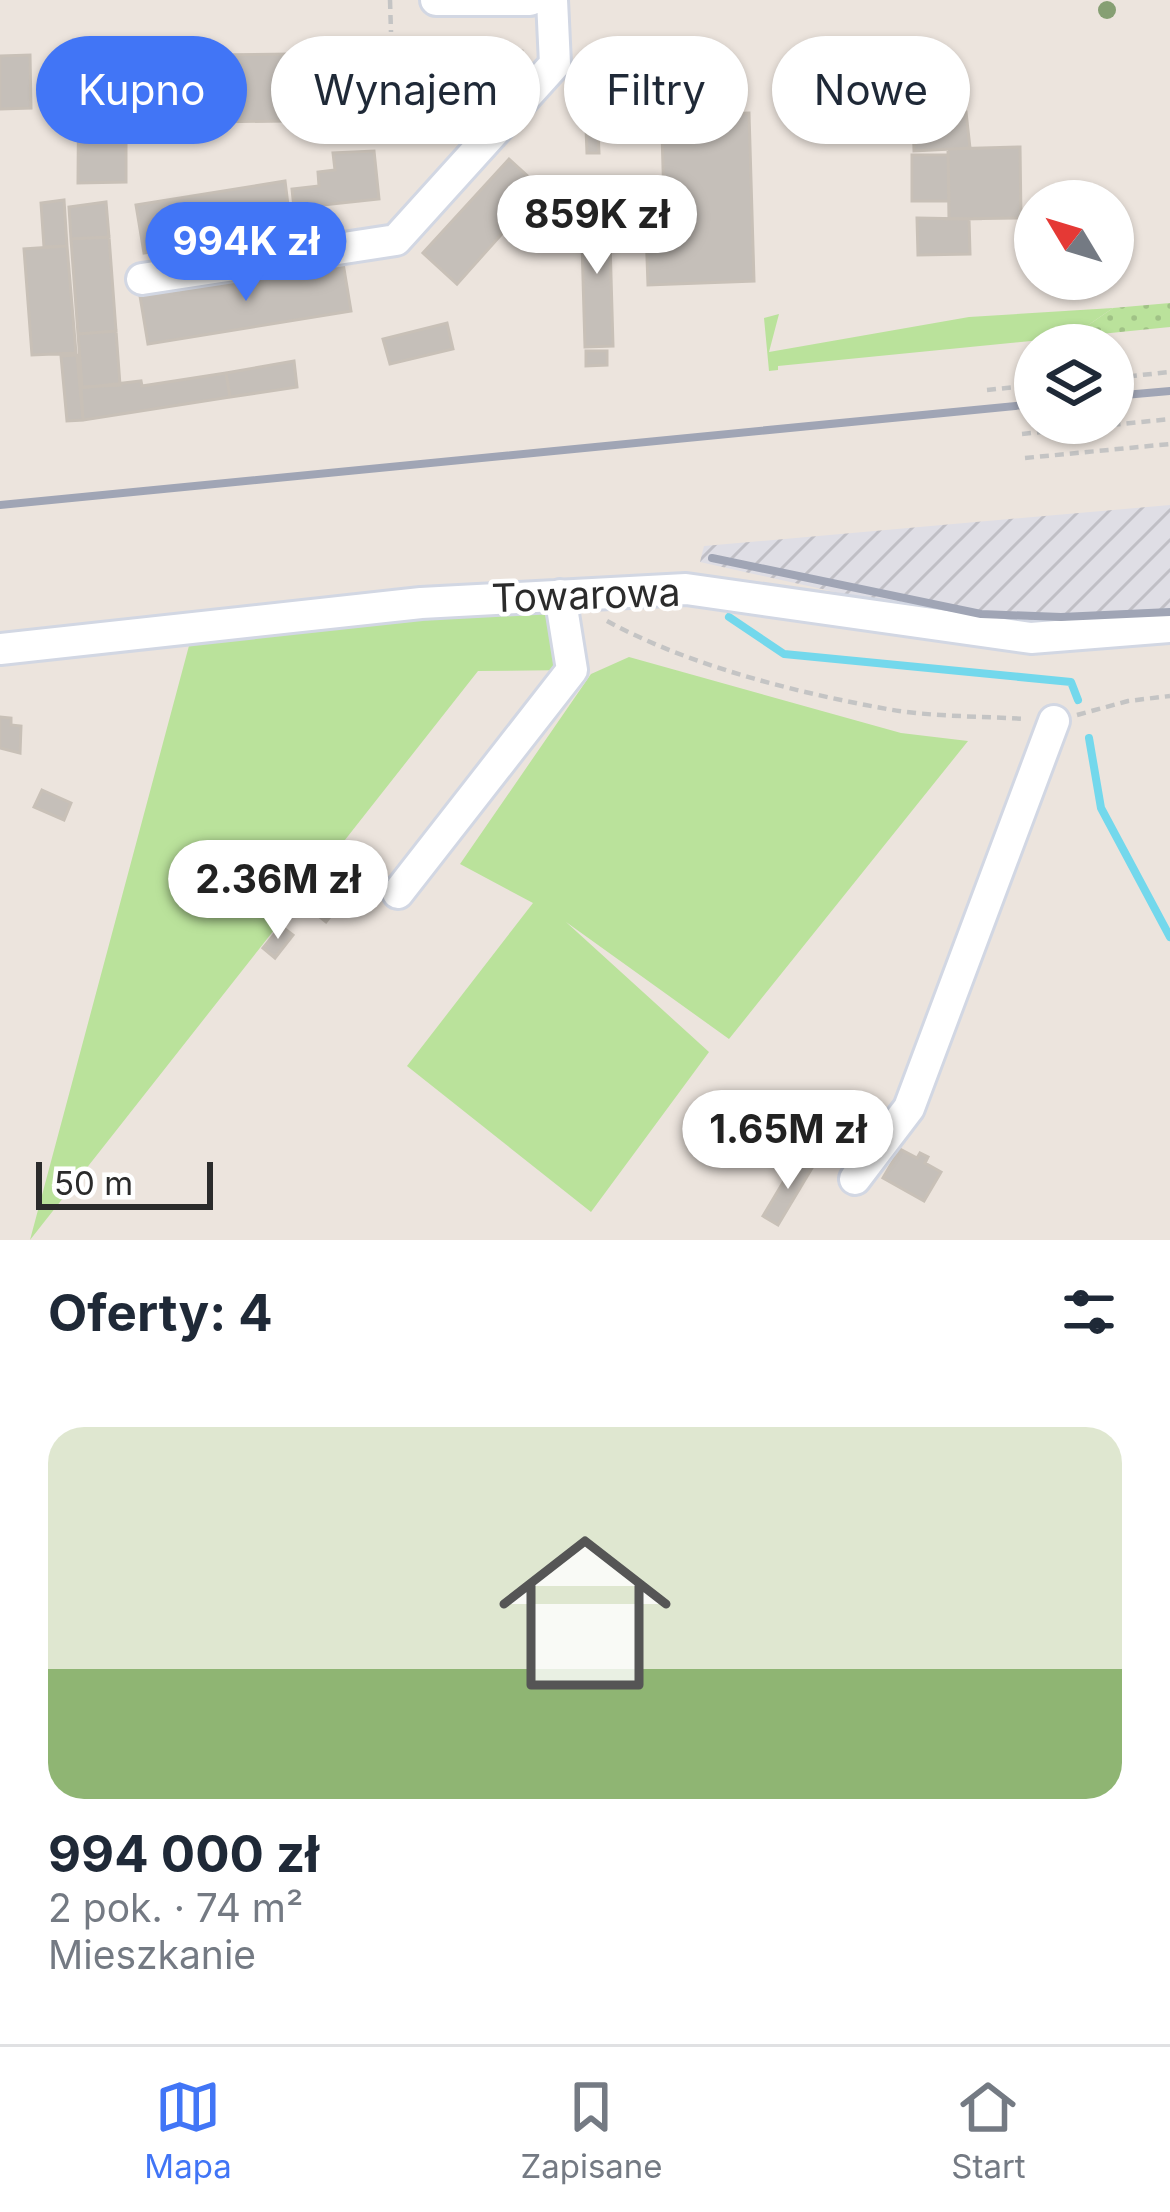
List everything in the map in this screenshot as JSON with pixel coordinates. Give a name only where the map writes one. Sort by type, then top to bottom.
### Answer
[{"type":"street","points":[[436,0],[530,0]]},
{"type":"street","points":[[142,279],[396,240],[554,64],[552,0]]},
{"type":"street","name":"Towarowa","points":[[0,649],[421,603],[686,589],[1031,638],[1170,628]]},
{"type":"street","points":[[398,893],[572,670],[560,596]]},
{"type":"street","points":[[855,1179],[909,1108],[1054,721]]},
{"type":"path","points":[[390,0],[391,32]]},
{"type":"path","points":[[1134,376],[1170,372]]},
{"type":"path","points":[[987,390],[1014,387]]},
{"type":"path","points":[[1134,423],[1170,419]]},
{"type":"path","points":[[1024,458],[1170,444]]},
{"type":"path","points":[[600,617],[640,639],[763,680],[890,710],[1054,721],[1128,701],[1170,696]]},
{"type":"shaded area","points":[[1170,505],[1170,616],[1044,624],[998,622],[908,608],[700,562],[704,546]]},
{"type":"green space","points":[[1170,303],[1170,327],[1134,331],[1134,324],[1090,324],[1113,308]]},
{"type":"green space","points":[[1113,308],[1090,324],[1014,324],[1014,343],[778,366],[769,371],[764,318],[779,314],[769,352],[969,317]]},
{"type":"green space","points":[[560,595],[572,670],[478,671],[30,1240],[194,627]]},
{"type":"green space","points":[[629,657],[901,733],[968,741],[729,1039],[566,922],[709,1052],[591,1212],[407,1066],[533,903],[460,864],[591,674]]},
{"type":"building","points":[[271,54],[271,121],[247,121],[247,55]]},
{"type":"building","points":[[30,55],[31,108],[0,109],[0,56]]},
{"type":"building","points":[[748,113],[754,281],[648,285],[645,202],[664,202],[662,144],[748,144]]},
{"type":"building","points":[[78,144],[126,144],[126,182],[78,183]]},
{"type":"building","points":[[587,144],[599,144],[599,153],[587,153]]},
{"type":"building","points":[[914,144],[970,144],[970,148],[914,151]]},
{"type":"building","points":[[1020,147],[1014,218],[949,219],[948,149]]},
{"type":"building","points":[[374,151],[379,199],[294,208],[292,189],[319,186],[318,172],[335,170],[333,153]]},
{"type":"building","points":[[912,155],[948,155],[949,201],[912,201]]},
{"type":"building","points":[[509,159],[542,189],[457,284],[423,253]]},
{"type":"building","points":[[285,181],[291,229],[144,253],[136,205]]},
{"type":"building","points":[[64,200],[67,246],[44,247],[41,203]]},
{"type":"building","points":[[106,202],[109,237],[71,239],[69,207]]},
{"type":"building","points":[[609,207],[613,346],[585,347],[581,209]]},
{"type":"building","points":[[917,218],[969,219],[970,254],[918,255]]},
{"type":"building","points":[[109,237],[116,331],[78,334],[71,239]]},
{"type":"building","points":[[67,246],[76,353],[32,355],[24,249]]},
{"type":"building","points":[[343,263],[351,311],[148,344],[140,296]]},
{"type":"building","points":[[447,323],[453,349],[390,364],[383,339]]},
{"type":"building","points":[[116,331],[120,385],[82,387],[78,334]]},
{"type":"building","points":[[586,351],[607,351],[607,365],[586,366]]},
{"type":"building","points":[[77,355],[83,420],[67,421],[61,356]]},
{"type":"building","points":[[294,361],[297,387],[230,397],[226,373]]},
{"type":"building","points":[[226,373],[230,397],[83,420],[81,388],[141,381],[142,386]]},
{"type":"building","points":[[0,717],[21,726],[20,753],[0,748]]},
{"type":"building","points":[[42,790],[71,803],[64,820],[34,807]]},
{"type":"building","points":[[322,873],[348,894],[326,922],[300,901]]},
{"type":"building","points":[[281,926],[293,935],[275,958],[263,948]]},
{"type":"building","points":[[743,1097],[770,1114],[749,1150],[721,1134]]},
{"type":"building","points":[[900,1149],[917,1158],[920,1153],[928,1157],[925,1163],[941,1172],[924,1201],[883,1178]]},
{"type":"building","points":[[797,1159],[812,1168],[778,1225],[763,1216]]},
{"type":"waterway","points":[[729,617],[784,654],[1071,682],[1078,700]]},
{"type":"waterway","points":[[1089,738],[1101,808],[1170,937]]},
{"type":"railway","points":[[1134,394],[1170,391]]},
{"type":"railway","points":[[0,505],[1014,406]]},
{"type":"railway","points":[[712,558],[981,614],[1061,617],[1170,612]]}]
